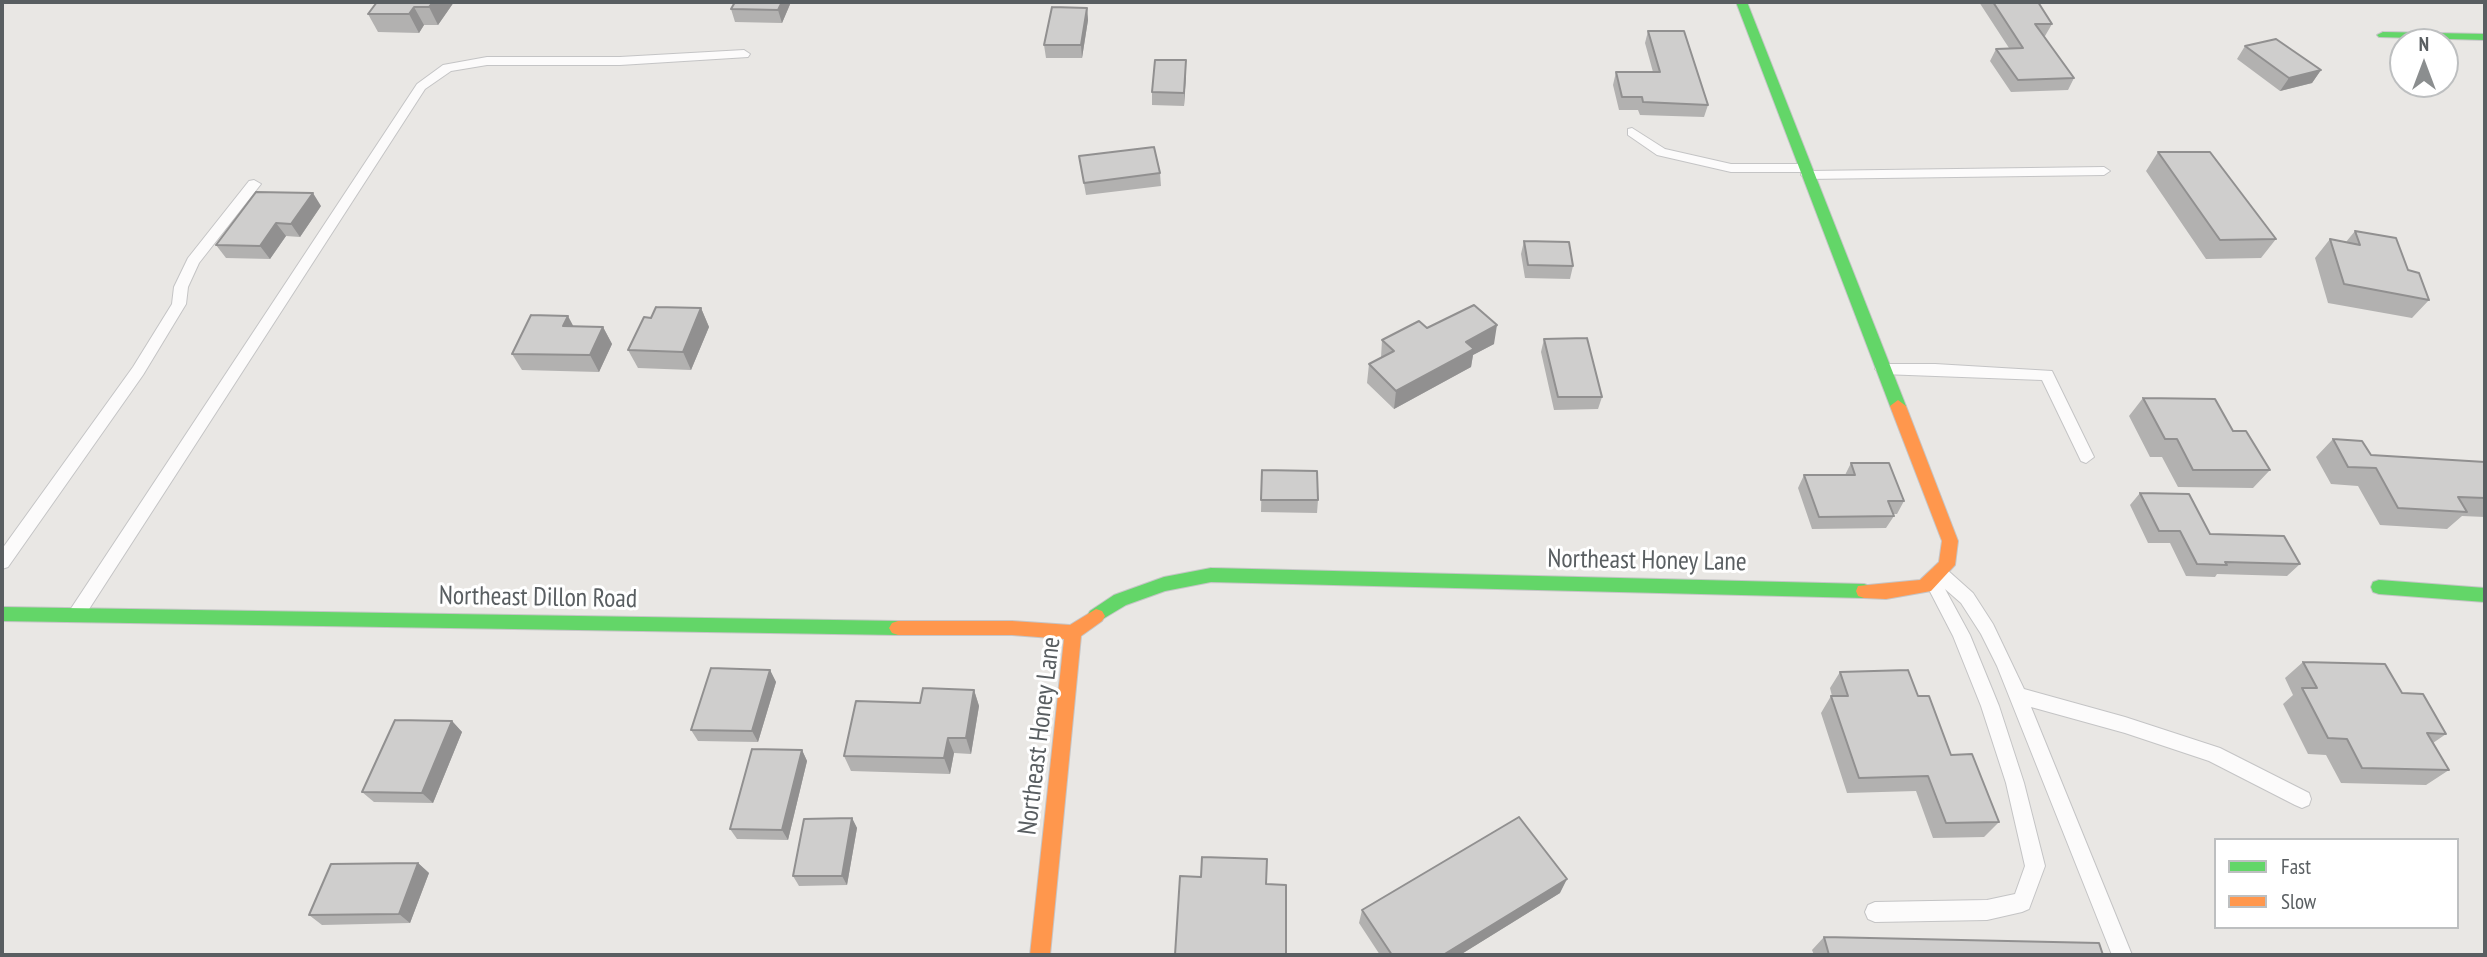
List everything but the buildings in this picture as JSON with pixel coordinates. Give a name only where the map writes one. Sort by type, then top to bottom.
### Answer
[{"type":"street","points":[[1741,2],[1950,541],[1947,565],[1936,576]]},
{"type":"street","points":[[2383,35],[2485,37]]},
{"type":"street","name":"Northeast Honey Lane","points":[[1040,955],[1073,632],[1120,600],[1164,584],[1211,575],[1886,592],[1925,586],[1936,576]]},
{"type":"street","points":[[2379,587],[2485,594]]},
{"type":"street","name":"Northeast Dillon Road","points":[[2,614],[758,627],[1012,628],[1073,632]]},
{"type":"lane","points":[[76,615],[421,87],[447,68],[487,61],[620,61],[744,54]]},
{"type":"lane","points":[[1632,132],[1661,152],[1719,165],[1806,172],[2104,171]]},
{"type":"lane","points":[[2,562],[138,371],[178,304],[181,287],[193,261],[254,184]]},
{"type":"lane","points":[[1882,369],[2047,375],[2086,457]]},
{"type":"lane","points":[[1936,576],[1967,598],[1987,629],[2019,696],[2122,955]]},
{"type":"lane","points":[[1875,912],[1987,910],[2022,902],[2035,866],[2015,783],[1990,706],[1936,576]]},
{"type":"lane","points":[[2019,696],[2126,725],[2214,754],[2302,799]]},
{"type":"traffic: fast","points":[[1741,2],[1898,406]]},
{"type":"traffic: fast","points":[[2383,35],[2485,37]]},
{"type":"traffic: fast","points":[[1096,616],[1120,600],[1164,584],[1211,575],[1864,591]]},
{"type":"traffic: fast","points":[[2379,587],[2485,595]]},
{"type":"traffic: fast","points":[[2,614],[898,628]]},
{"type":"traffic: slow","points":[[1864,591],[1886,592],[1925,586],[1947,565],[1950,541],[1898,406]]},
{"type":"traffic: slow","points":[[1040,955],[1073,632],[1096,616]]},
{"type":"traffic: slow","points":[[898,628],[1012,628],[1073,632]]}]
